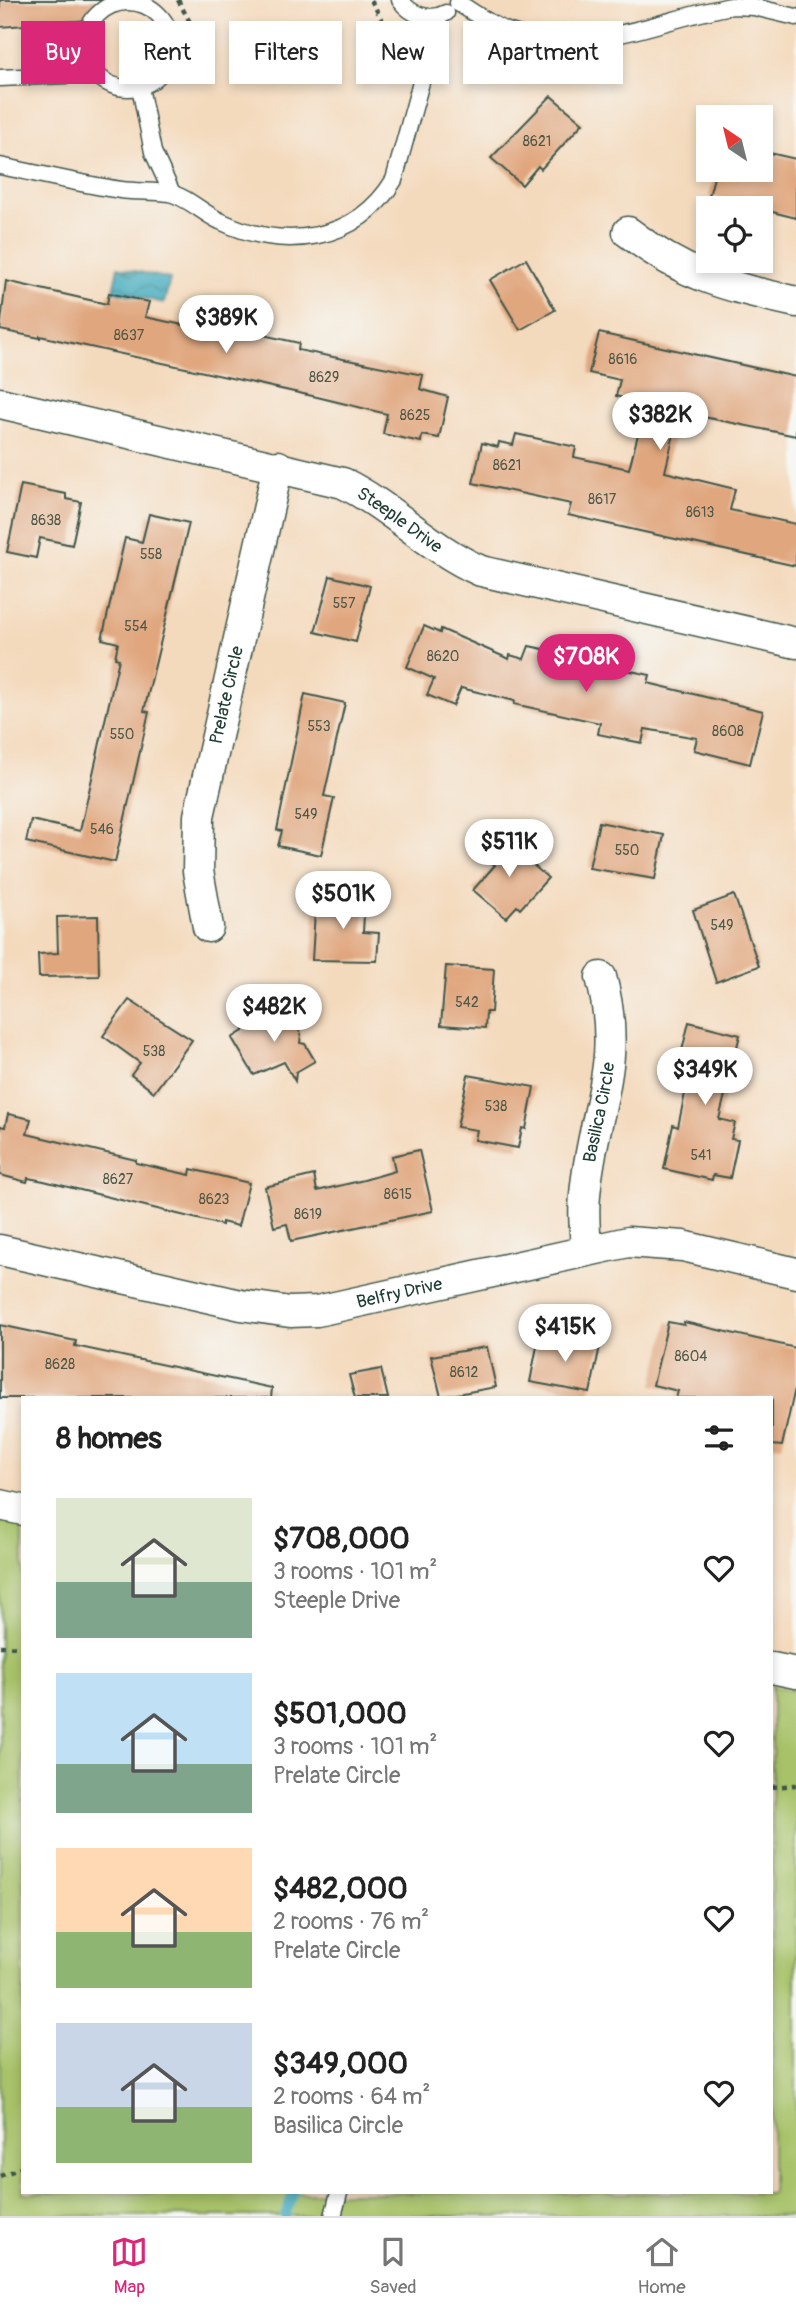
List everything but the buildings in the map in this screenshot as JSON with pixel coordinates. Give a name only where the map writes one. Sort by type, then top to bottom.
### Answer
[{"type":"street","points":[[628,232],[653,252],[708,281],[796,302]]},
{"type":"street","name":"Steeple Drive","points":[[0,403],[342,483],[365,494],[442,550],[481,571],[796,643]]},
{"type":"street","name":"Prelate Circle","points":[[208,927],[198,871],[199,816],[278,466]]},
{"type":"street","name":"Basilica Circle","points":[[586,1249],[585,1195],[608,1084],[611,1051],[607,1000],[601,977]]},
{"type":"street","name":"Belfry Drive","points":[[0,1250],[241,1305],[290,1312],[317,1311],[586,1249],[628,1242],[658,1242],[796,1273]]},
{"type":"street","points":[[0,1505],[21,1510]]},
{"type":"street","points":[[773,1668],[796,1673]]},
{"type":"lane","points":[[400,0],[415,15],[439,17]]},
{"type":"lane","points":[[681,18],[690,0]]},
{"type":"lane","points":[[0,166],[121,190],[172,193],[219,221],[266,235],[319,235],[339,230],[362,218],[381,202],[394,180],[439,17],[459,1],[507,32],[533,39],[563,42],[592,41],[732,6],[754,7],[796,18]]},
{"type":"lane","points":[[92,21],[116,3],[143,4],[164,20],[172,46],[163,71],[141,87],[113,86],[105,80]]},
{"type":"lane","points":[[0,78],[21,77]]},
{"type":"lane","points":[[141,87],[153,152],[172,193]]},
{"type":"lane","points":[[333,2216],[340,2194]]},
{"type":"path","points":[[178,0],[190,21]]},
{"type":"path","points":[[372,0],[382,21]]},
{"type":"path","points":[[0,1646],[21,1647]]},
{"type":"path","points":[[773,1787],[796,1785]]},
{"type":"path","points":[[0,2176],[21,2167]]},
{"type":"green space","points":[[0,1517],[21,1522],[21,2194],[773,2194],[773,1686],[796,1691],[796,2216],[0,2216]]},
{"type":"water","points":[[118,267],[170,279],[164,303],[113,291]]},
{"type":"waterway","points":[[285,2216],[293,2194]]}]
